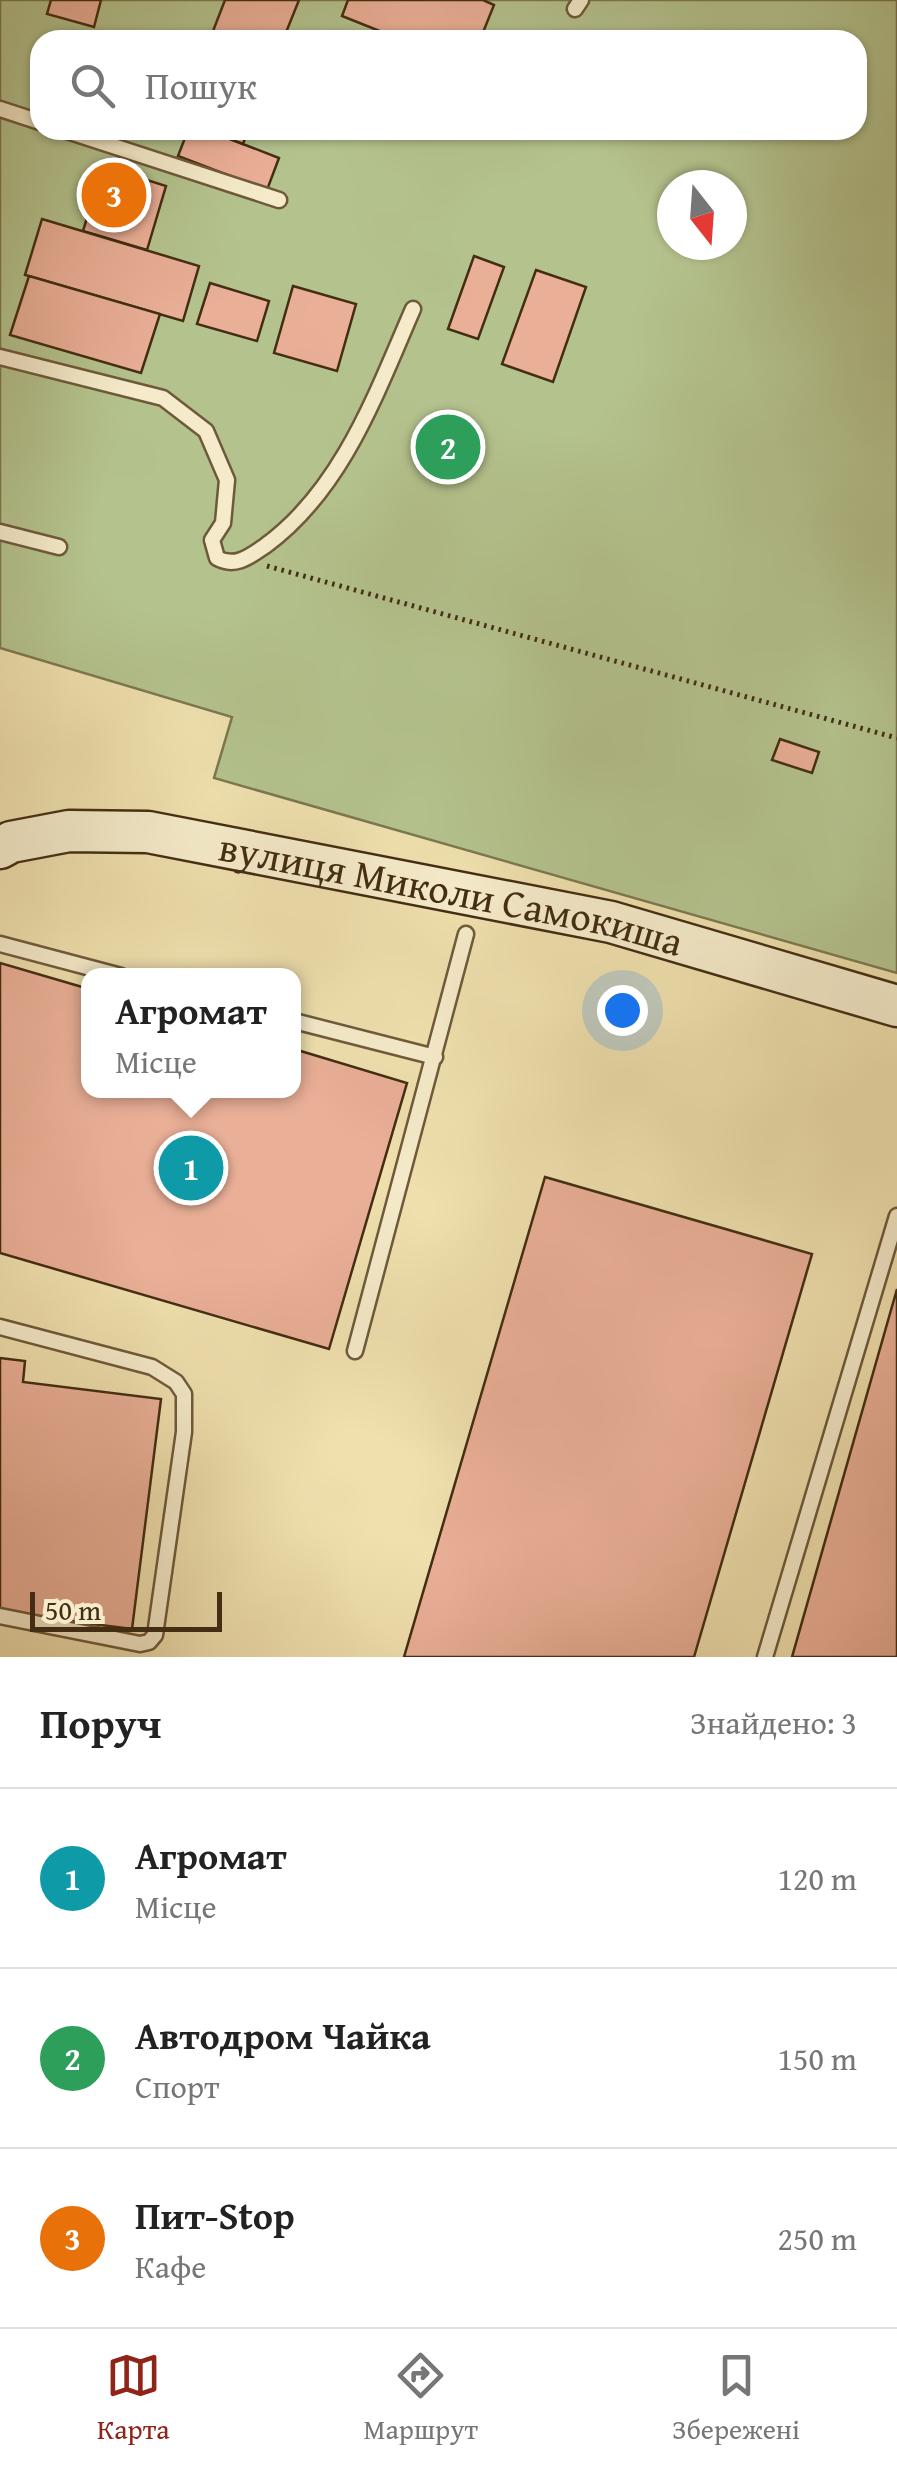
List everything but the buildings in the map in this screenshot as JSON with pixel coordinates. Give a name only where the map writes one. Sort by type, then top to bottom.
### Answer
[{"type":"street","name":"вулиця Миколи Самокиша","points":[[0,848],[11,842],[69,832],[148,832],[612,922],[897,1006]]},
{"type":"lane","points":[[0,109],[30,119]]},
{"type":"lane","points":[[95,140],[280,200]]},
{"type":"lane","points":[[0,357],[163,398],[206,431],[228,480],[223,523],[212,540],[217,558],[226,563],[245,560],[289,528],[334,474],[371,405],[413,309]]},
{"type":"lane","points":[[0,532],[59,546]]},
{"type":"lane","points":[[356,1351],[466,934]]},
{"type":"lane","points":[[0,944],[92,968]]},
{"type":"lane","points":[[301,1022],[434,1058]]},
{"type":"lane","points":[[765,1657],[897,1216]]},
{"type":"lane","points":[[0,1327],[152,1367],[176,1382],[184,1394],[184,1432],[155,1635],[150,1642],[140,1644],[0,1616]]},
{"type":"path","points":[[245,560],[897,738]]},
{"type":"green space","points":[[0,0],[897,0],[897,973],[214,778],[232,717],[0,648]]},
{"type":"place","name":"Пит-Stop","points":[[114,195]]},
{"type":"place","name":"Автодром Чайка","points":[[448,447]]},
{"type":"place","name":"Агромат","points":[[191,1168]]}]
